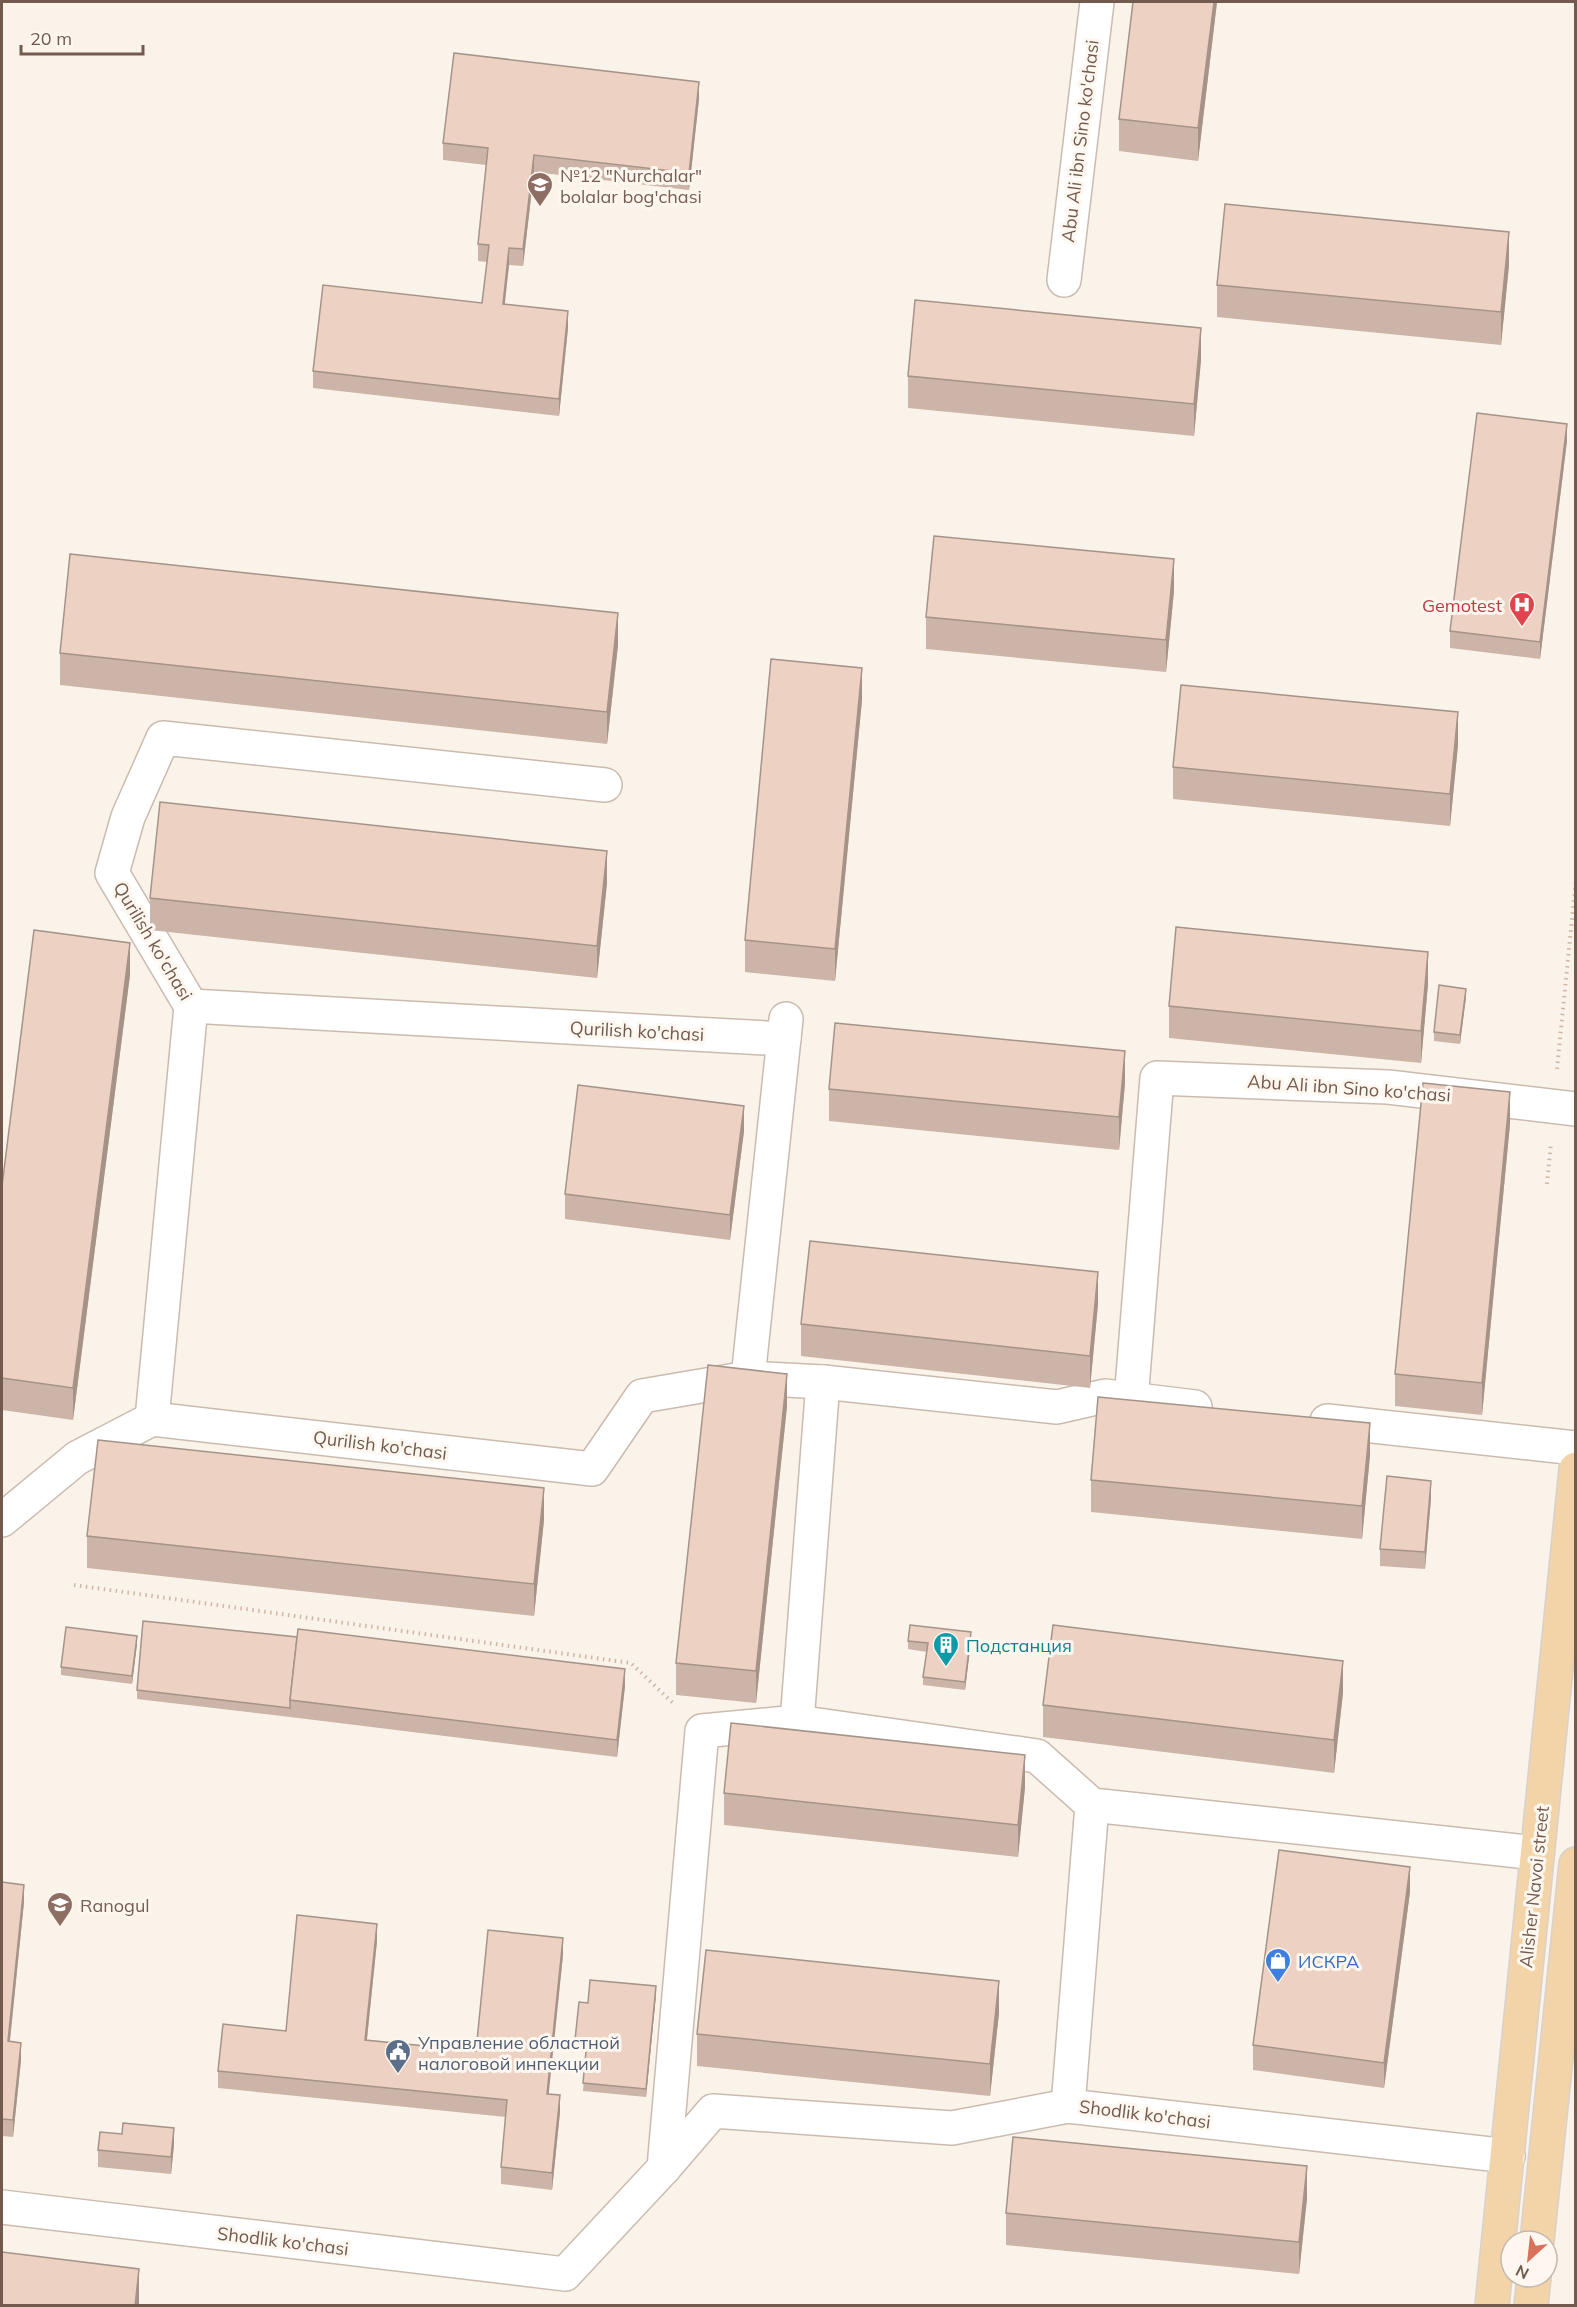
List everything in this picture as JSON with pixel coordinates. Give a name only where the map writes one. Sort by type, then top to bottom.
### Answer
[{"type":"main road","name":"Alisher Navoi street","points":[[1492,2306],[1575,1469]]},
{"type":"main road","points":[[1538,2229],[1575,1864]]},
{"type":"main road","points":[[1531,2306],[1533,2289]]},
{"type":"street","name":"Abu Ali ibn Sino ko'chasi","points":[[1064,280],[1096,2]]},
{"type":"street","name":"Qurilish ko'chasi","points":[[152,1419],[592,1469],[642,1396],[748,1378],[785,1028],[191,1006],[111,873],[128,817],[163,738],[605,785]]},
{"type":"street","points":[[2,1520],[77,1458],[152,1419],[191,1006]]},
{"type":"street","name":"Abu Ali ibn Sino ko'chasi","points":[[1131,1400],[1157,1078],[1388,1087],[1565,1107]]},
{"type":"street","points":[[748,1378],[823,1382],[1057,1407],[1105,1396],[1224,1410]]},
{"type":"street","points":[[797,1722],[823,1382]]},
{"type":"street","points":[[1295,1418],[1575,1448]]},
{"type":"street","points":[[664,2168],[702,1731],[797,1722],[1037,1756],[1092,1805],[1537,1853]]},
{"type":"street","points":[[1068,2106],[1092,1805]]},
{"type":"street","name":"Shodlik ko'chasi","points":[[2,2207],[565,2274],[664,2168],[713,2111],[952,2128],[1068,2106],[1508,2156]]},
{"type":"path","points":[[1547,1184],[1565,1107],[1564,973],[1575,879]]},
{"type":"path","points":[[74,1585],[631,1663],[702,1731]]},
{"type":"building","points":[[1133,2],[1214,2],[1198,128],[1119,119]]},
{"type":"building","points":[[454,53],[699,82],[689,173],[534,155],[523,249],[509,248],[503,304],[568,311],[559,399],[313,371],[323,285],[482,303],[489,245],[478,244],[488,148],[443,143]]},
{"type":"building","points":[[1225,204],[1509,232],[1501,312],[1217,285]]},
{"type":"building","points":[[915,300],[1201,328],[1194,404],[908,376]]},
{"type":"building","points":[[1477,413],[1567,424],[1540,642],[1450,631]]},
{"type":"building","points":[[934,536],[1174,559],[1166,640],[926,617]]},
{"type":"building","points":[[70,554],[618,613],[607,712],[60,653]]},
{"type":"building","points":[[771,659],[862,668],[835,949],[745,940]]},
{"type":"building","points":[[1181,685],[1458,712],[1450,794],[1173,767]]},
{"type":"building","points":[[160,802],[607,851],[597,946],[150,898]]},
{"type":"building","points":[[1176,927],[1428,952],[1421,1031],[1169,1006]]},
{"type":"building","points":[[34,930],[130,943],[73,1388],[2,1378],[2,1186]]},
{"type":"building","points":[[1439,985],[1466,989],[1460,1035],[1434,1032]]},
{"type":"building","points":[[835,1023],[1125,1051],[1119,1117],[829,1089]]},
{"type":"building","points":[[1423,1083],[1510,1092],[1482,1383],[1395,1374]]},
{"type":"building","points":[[578,1085],[744,1106],[730,1215],[565,1194]]},
{"type":"building","points":[[810,1241],[1098,1272],[1090,1356],[801,1324]]},
{"type":"building","points":[[708,1365],[787,1374],[756,1671],[676,1663]]},
{"type":"building","points":[[1098,1397],[1370,1423],[1362,1506],[1091,1480]]},
{"type":"building","points":[[98,1440],[544,1488],[534,1584],[87,1536]]},
{"type":"building","points":[[1387,1476],[1431,1481],[1425,1552],[1380,1549]]},
{"type":"building","points":[[143,1621],[297,1637],[290,1708],[137,1690]]},
{"type":"building","name":"Подстанция","points":[[910,1625],[971,1632],[965,1682],[923,1677],[928,1643],[908,1641]]},
{"type":"building","points":[[1053,1625],[1343,1661],[1334,1740],[1043,1705]]},
{"type":"building","points":[[66,1627],[137,1636],[132,1676],[61,1667]]},
{"type":"building","points":[[298,1629],[625,1669],[617,1740],[290,1700]]},
{"type":"building","points":[[731,1723],[1025,1755],[1018,1825],[724,1793]]},
{"type":"building","points":[[1279,1850],[1410,1867],[1384,2063],[1253,2045]]},
{"type":"building","points":[[2,1882],[24,1885],[8,2041],[21,2043],[13,2120],[2,2119]]},
{"type":"building","points":[[297,1915],[377,1924],[365,2040],[476,2051],[488,1930],[563,1938],[547,2094],[560,2095],[552,2173],[501,2167],[507,2100],[218,2071],[223,2024],[286,2031]]},
{"type":"building","points":[[706,1950],[999,1981],[990,2064],[697,2034]]},
{"type":"building","points":[[590,1980],[656,1986],[646,2089],[583,2083],[587,2041],[575,2040],[579,2002],[588,2003]]},
{"type":"building","points":[[123,2123],[174,2128],[171,2157],[98,2150],[100,2132],[122,2134]]},
{"type":"building","points":[[1013,2137],[1307,2166],[1299,2242],[1006,2213]]},
{"type":"building","points":[[2,2252],[139,2269],[135,2306],[2,2306]]},
{"type":"place","name":"№12 \"Nurchalar\" bolalar bog'chasi","points":[[540,208]]},
{"type":"place","name":"Gemotest","points":[[1522,628]]},
{"type":"place","name":"Подстанция","points":[[946,1668]]},
{"type":"place","name":"Ranogul","points":[[60,1928]]},
{"type":"place","name":"ИСКРА","points":[[1278,1984]]},
{"type":"place","name":"Управление областной налоговой инпекции","points":[[398,2075]]}]
